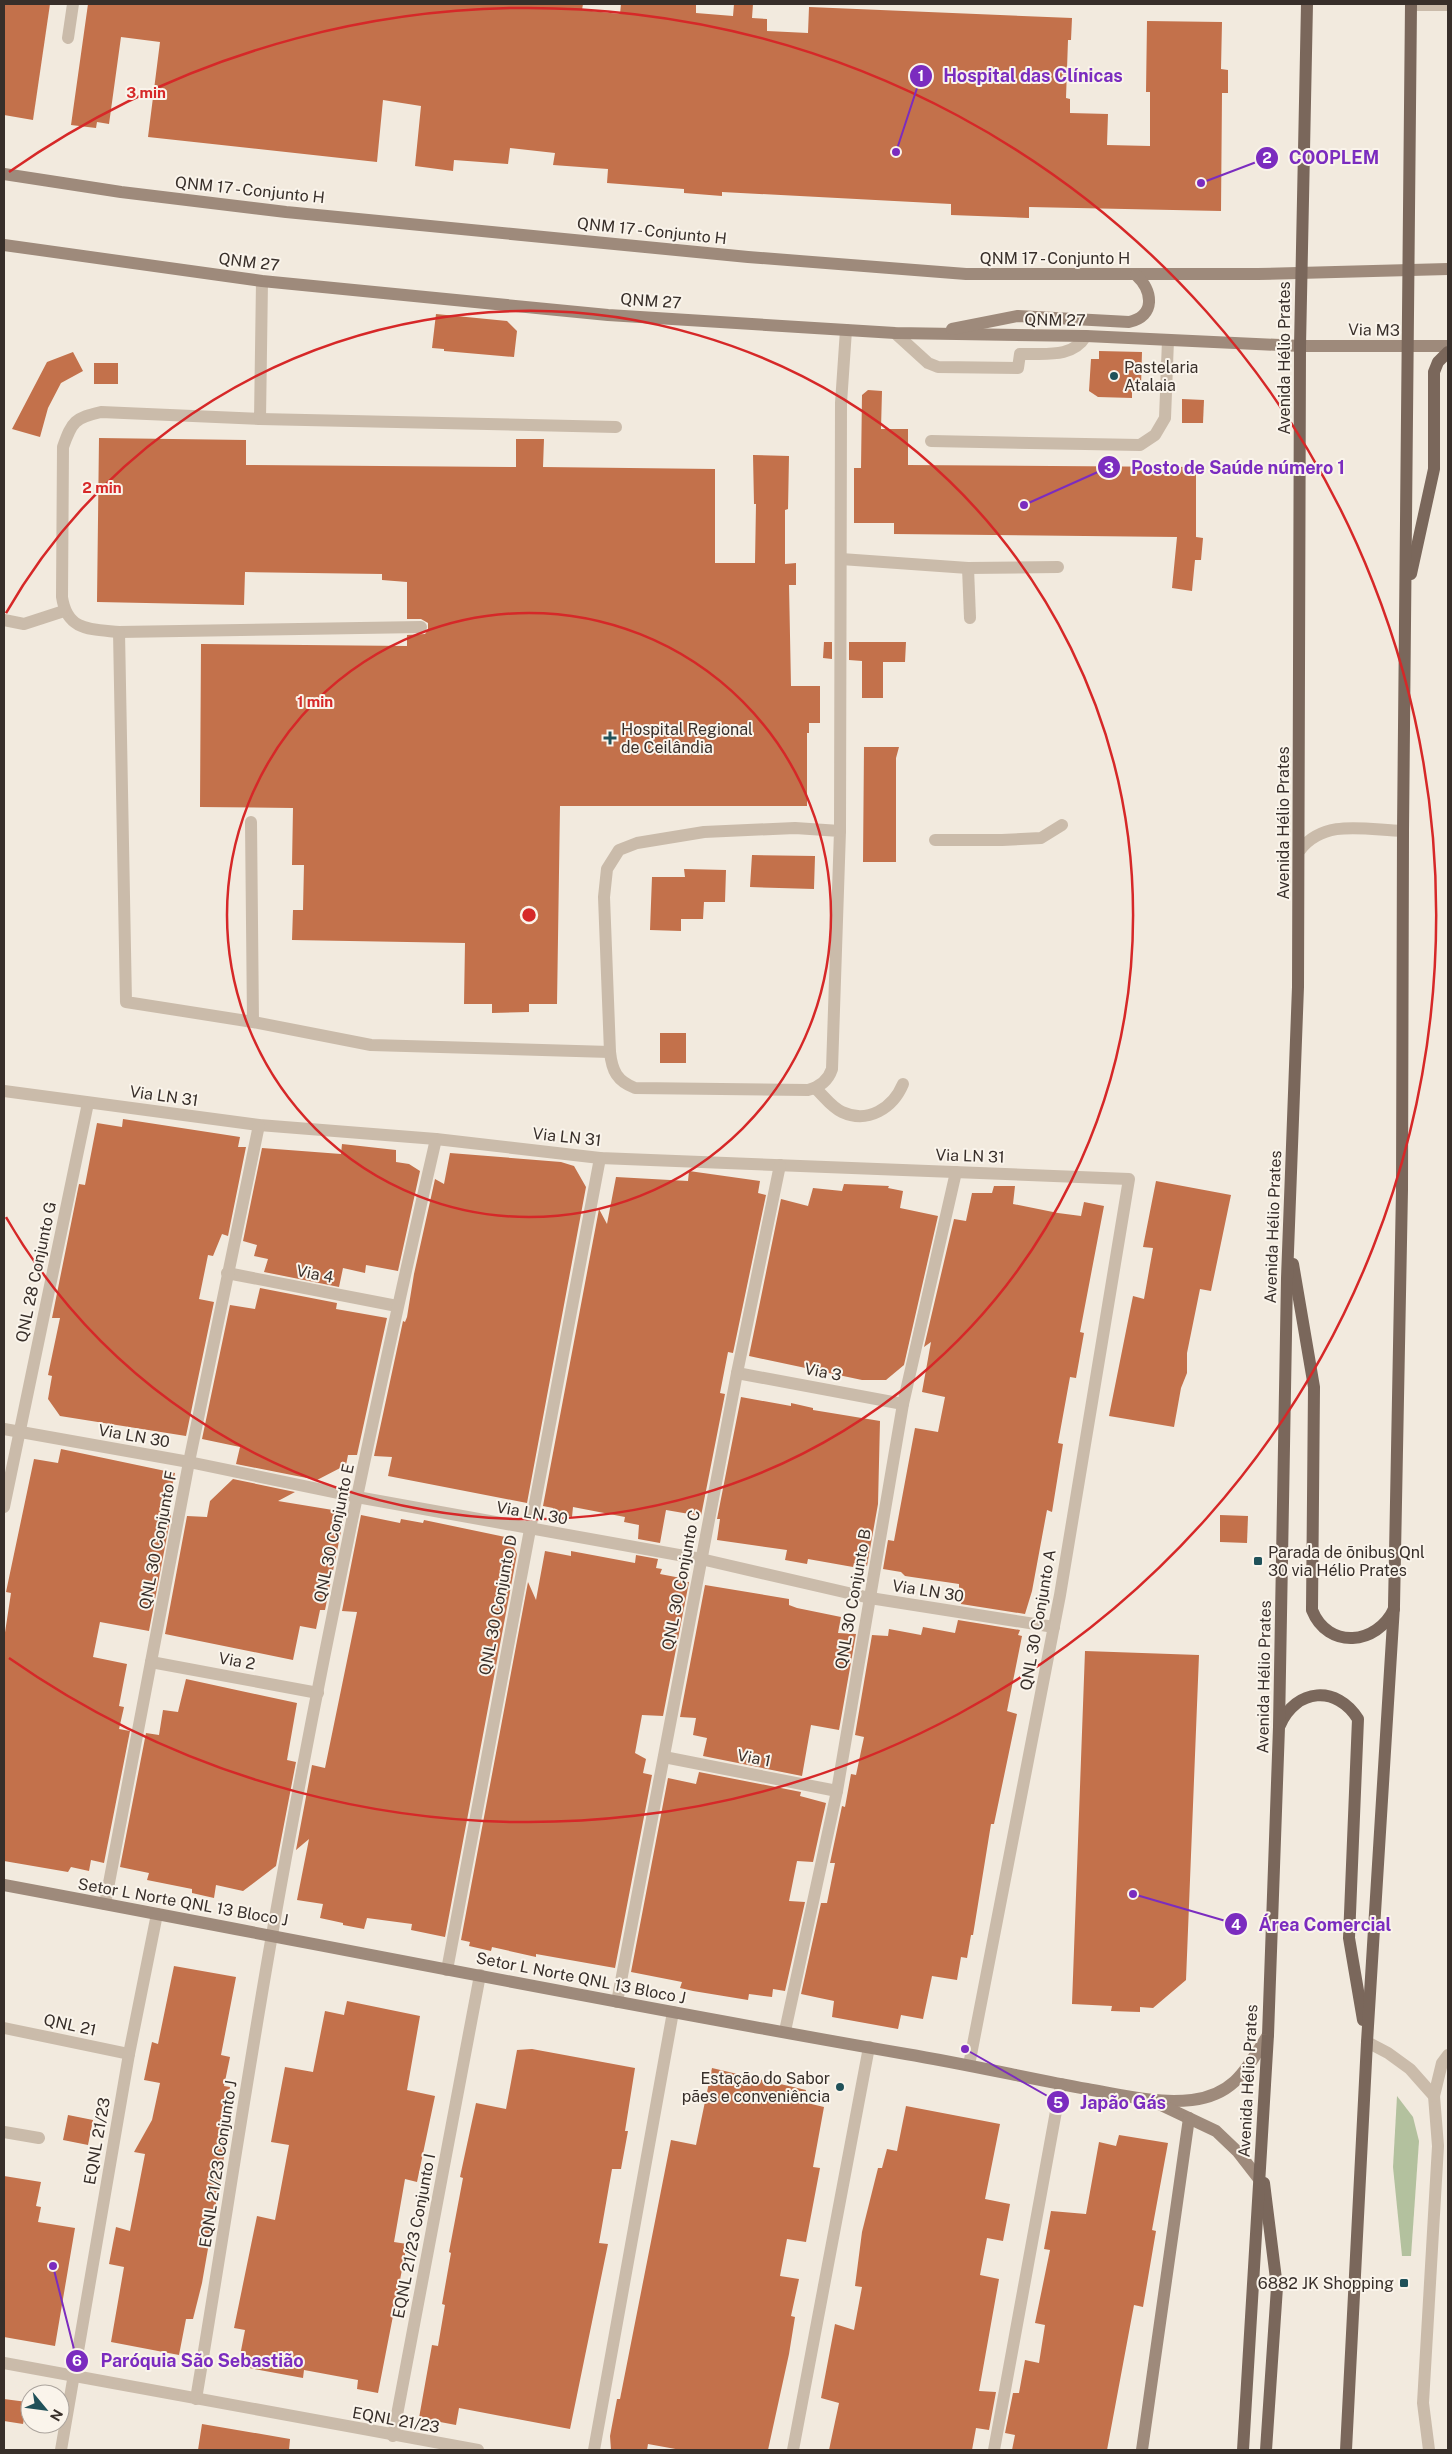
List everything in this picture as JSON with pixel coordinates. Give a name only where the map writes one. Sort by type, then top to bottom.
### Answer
[{"type":"main road","name":"Avenida Hélio Prates","points":[[1243,2450],[1268,2034],[1280,1727],[1287,1278],[1290,1247],[1298,987],[1300,850],[1300,346],[1307,4]]},
{"type":"main road","points":[[1346,2450],[1367,2042],[1394,1606],[1402,1190],[1403,831],[1410,271],[1411,5]]},
{"type":"main road","name":"QNM 17 - Conjunto H","points":[[4,174],[121,192],[286,212],[748,257],[966,274],[1136,275],[1301,273]]},
{"type":"main road","name":"QNM 27","points":[[4,246],[262,281],[608,314],[895,333],[1086,336],[1300,346]]},
{"type":"main road","points":[[1301,273],[1448,269]]},
{"type":"main road","points":[[925,334],[1018,316],[1129,322],[1137,320],[1148,308],[1150,300],[1148,289],[1136,275]]},
{"type":"main road","name":"Via M3","points":[[1300,346],[1448,346]]},
{"type":"main road","points":[[1405,601],[1434,470],[1434,372],[1438,362],[1448,352]]},
{"type":"main road","points":[[1290,1247],[1314,1387],[1312,1610],[1316,1621],[1324,1630],[1333,1636],[1344,1638],[1365,1635],[1375,1631],[1390,1616],[1394,1606]]},
{"type":"main road","points":[[1280,1727],[1291,1707],[1301,1700],[1312,1696],[1323,1695],[1339,1700],[1352,1710],[1358,1719],[1350,1938],[1367,2042]]},
{"type":"main road","name":"Setor L Norte QNL 13 Bloco J","points":[[4,1885],[272,1934],[617,2002],[785,2031],[1152,2100]]},
{"type":"main road","points":[[1152,2100],[1190,2100],[1212,2096],[1223,2091],[1236,2082],[1268,2034]]},
{"type":"main road","points":[[1152,2100],[1216,2132],[1227,2141],[1259,2179]]},
{"type":"main road","points":[[1142,2450],[1189,2118]]},
{"type":"main road","points":[[1260,2151],[1277,2287],[1266,2450]]},
{"type":"street","points":[[68,38],[73,4]]},
{"type":"street","points":[[1411,5],[1448,5]]},
{"type":"street","points":[[260,420],[262,281]]},
{"type":"street","points":[[840,831],[750,829],[704,832],[637,843],[619,850],[608,869],[604,897],[610,1052],[612,1070],[617,1077],[635,1088],[808,1090],[827,1080],[832,1069],[840,831],[841,403],[846,330]]},
{"type":"street","points":[[895,333],[928,363],[938,366],[1009,368],[1018,368],[1020,354],[1061,353],[1074,350],[1086,336]]},
{"type":"street","points":[[931,441],[1140,445],[1155,435],[1165,418],[1168,340]]},
{"type":"street","points":[[421,627],[119,632],[86,628],[72,621],[64,611],[62,596],[63,447],[70,427],[80,417],[101,412],[260,420],[616,427]]},
{"type":"street","points":[[841,560],[968,568],[1058,567]]},
{"type":"street","points":[[968,568],[970,618]]},
{"type":"street","points":[[4,620],[24,624],[64,611]]},
{"type":"street","points":[[119,632],[126,1002],[253,1022],[371,1045],[610,1052]]},
{"type":"street","points":[[251,822],[253,1022]]},
{"type":"street","points":[[935,840],[1042,838],[1062,825]]},
{"type":"street","points":[[1300,850],[1314,836],[1329,830],[1403,831]]},
{"type":"street","points":[[815,1088],[834,1107],[843,1112],[864,1116],[884,1109],[899,1094],[903,1084]]},
{"type":"street","name":"Via LN 31","points":[[4,1091],[259,1125],[436,1139],[600,1158],[1129,1179]]},
{"type":"street","name":"QNL 28 Conjunto G","points":[[4,1507],[88,1102]]},
{"type":"street","name":"QNL 30 Conjunto F","points":[[105,1904],[189,1462],[259,1125]]},
{"type":"street","name":"QNL 30 Conjunto E","points":[[272,1934],[357,1497],[397,1306],[436,1139]]},
{"type":"street","name":"QNL 30 Conjunto D","points":[[447,1970],[600,1158]]},
{"type":"street","name":"QNL 30 Conjunto C","points":[[617,2002],[737,1372],[780,1165]]},
{"type":"street","name":"QNL 30 Conjunto B","points":[[785,2031],[837,1791],[904,1404],[956,1172]]},
{"type":"street","name":"QNL 30 Conjunto A","points":[[969,2065],[1054,1627],[1129,1179]]},
{"type":"street","name":"Via 4","points":[[227,1273],[397,1306]]},
{"type":"street","name":"Via 3","points":[[737,1372],[904,1404]]},
{"type":"street","name":"Via LN 30","points":[[4,1429],[189,1462],[357,1497],[701,1559],[870,1598],[1054,1627]]},
{"type":"street","name":"Via 2","points":[[151,1662],[318,1693]]},
{"type":"street","name":"Via 1","points":[[664,1757],[837,1791]]},
{"type":"street","name":"EQNL 21/23","points":[[61,2450],[129,2054],[157,1914]]},
{"type":"street","name":"EQNL 21/23 Conjunto J","points":[[196,2400],[272,1934]]},
{"type":"street","name":"EQNL 21/23 Conjunto I","points":[[393,2436],[480,1975]]},
{"type":"street","points":[[594,2450],[673,2012]]},
{"type":"street","name":"QNL 21","points":[[4,2028],[129,2054]]},
{"type":"street","points":[[1367,2042],[1388,2053],[1410,2069],[1434,2096]]},
{"type":"street","points":[[793,2450],[869,2047]]},
{"type":"street","points":[[1429,2450],[1423,2403],[1438,2146],[1434,2096],[1442,2064],[1448,2055]]},
{"type":"street","points":[[994,2450],[1060,2084]]},
{"type":"street","points":[[4,2132],[39,2138]]},
{"type":"street","name":"EQNL 21/23","points":[[4,2363],[452,2448],[478,2450]]},
{"type":"green space","points":[[1397,2096],[1413,2117],[1419,2141],[1411,2256],[1402,2256],[1393,2167]]},
{"type":"building","points":[[4,4],[50,4],[33,120],[4,115]]},
{"type":"building","points":[[88,4],[583,4],[582,10],[620,14],[621,4],[696,4],[696,13],[733,16],[734,4],[753,4],[752,18],[767,19],[767,31],[808,33],[809,7],[1072,18],[1071,40],[1068,40],[1066,98],[1070,99],[1070,113],[1108,114],[1107,145],[1150,146],[1150,92],[1146,92],[1147,21],[1222,22],[1221,69],[1228,70],[1228,93],[1222,93],[1221,211],[1029,207],[1029,218],[951,215],[951,204],[722,192],[722,196],[684,193],[684,189],[607,183],[608,169],[553,165],[555,153],[510,148],[508,164],[454,160],[453,171],[415,166],[421,106],[383,100],[377,162],[148,137],[160,42],[121,37],[109,124],[97,122],[96,128],[71,125]]},
{"type":"building","points":[[436,314],[507,321],[517,331],[514,357],[444,351],[444,349],[432,348]]},
{"type":"building","points":[[1099,351],[1142,352],[1141,387],[1132,386],[1132,398],[1098,397],[1089,391],[1091,359],[1099,359]]},
{"type":"building","points":[[73,352],[83,371],[61,383],[48,408],[40,437],[12,429],[47,362]]},
{"type":"building","points":[[94,363],[118,363],[118,384],[94,384]]},
{"type":"building","points":[[868,390],[882,391],[881,429],[908,429],[908,465],[1196,467],[1196,537],[1203,538],[1201,560],[1195,560],[1192,591],[1172,588],[1177,537],[894,534],[894,523],[854,523],[854,468],[861,468],[862,395]]},
{"type":"building","points":[[1182,399],[1204,400],[1203,423],[1182,423]]},
{"type":"building","points":[[99,438],[246,440],[246,465],[516,467],[516,439],[544,439],[543,467],[715,469],[715,563],[755,563],[756,504],[754,504],[753,455],[789,456],[788,509],[785,510],[785,564],[796,563],[796,585],[789,585],[791,686],[820,686],[820,723],[809,723],[809,733],[807,733],[807,806],[560,806],[557,1004],[529,1004],[529,1012],[492,1013],[492,1004],[464,1004],[465,943],[292,940],[293,910],[303,910],[304,865],[292,865],[293,808],[200,807],[201,644],[407,646],[407,635],[425,634],[428,630],[428,623],[421,619],[407,619],[407,582],[382,580],[382,574],[245,572],[244,605],[97,602]]},
{"type":"building","points":[[824,642],[832,642],[832,659],[823,658]]},
{"type":"building","points":[[849,642],[906,642],[905,662],[883,662],[883,698],[862,698],[862,661],[849,660]]},
{"type":"building","points":[[864,747],[899,747],[896,758],[896,862],[863,862]]},
{"type":"building","points":[[752,855],[815,856],[814,889],[750,887]]},
{"type":"building","points":[[684,869],[726,870],[725,902],[704,902],[703,919],[681,919],[681,931],[650,930],[652,877],[685,877]]},
{"type":"building","points":[[660,1033],[686,1033],[686,1063],[660,1063]]},
{"type":"building","points":[[123,1119],[240,1137],[238,1147],[246,1147],[228,1236],[222,1234],[213,1256],[208,1255],[199,1299],[214,1302],[186,1436],[60,1416],[48,1399],[52,1376],[48,1375],[60,1318],[52,1318],[79,1184],[85,1185],[97,1123],[122,1127]]},
{"type":"building","points":[[342,1144],[396,1150],[396,1162],[409,1164],[420,1171],[398,1271],[366,1265],[365,1273],[343,1268],[339,1287],[264,1272],[268,1259],[254,1256],[257,1245],[243,1241],[262,1148],[341,1154]]},
{"type":"building","points":[[450,1153],[561,1162],[574,1166],[586,1187],[527,1503],[388,1476],[392,1457],[374,1456],[403,1321],[405,1322],[407,1317],[414,1274],[435,1179],[444,1184]]},
{"type":"building","points":[[689,1171],[760,1181],[758,1193],[766,1195],[733,1353],[728,1352],[720,1393],[725,1394],[701,1516],[666,1510],[660,1543],[638,1539],[639,1525],[624,1522],[625,1517],[573,1507],[572,1517],[552,1513],[553,1508],[543,1506],[599,1209],[607,1224],[616,1177],[688,1181]]},
{"type":"building","points":[[1156,1181],[1231,1195],[1211,1291],[1200,1289],[1187,1353],[1187,1373],[1181,1388],[1174,1427],[1109,1416],[1133,1296],[1144,1299],[1153,1248],[1143,1247]]},
{"type":"building","points":[[844,1184],[889,1186],[888,1188],[903,1191],[900,1208],[938,1216],[904,1365],[886,1380],[862,1380],[749,1356],[781,1199],[808,1206],[813,1188],[842,1191]]},
{"type":"building","points":[[994,1186],[1015,1186],[1013,1204],[1058,1213],[1081,1216],[1084,1202],[1104,1206],[1080,1332],[1084,1333],[1076,1378],[1070,1377],[1058,1443],[1063,1444],[1052,1512],[1047,1510],[1032,1591],[1025,1614],[961,1604],[963,1592],[959,1591],[959,1584],[905,1576],[901,1572],[883,1569],[888,1540],[894,1541],[915,1428],[938,1432],[945,1397],[922,1392],[931,1342],[924,1347],[954,1219],[966,1221],[972,1193],[992,1193]]},
{"type":"building","points":[[260,1288],[337,1303],[336,1309],[387,1318],[357,1455],[348,1455],[346,1465],[317,1480],[236,1464],[240,1447],[202,1439],[230,1305],[255,1309]]},
{"type":"building","points":[[741,1397],[791,1406],[791,1403],[813,1408],[813,1410],[880,1421],[878,1504],[867,1566],[854,1563],[853,1567],[808,1559],[807,1564],[785,1560],[787,1550],[717,1540],[720,1519],[717,1519]]},
{"type":"building","points":[[61,1449],[175,1473],[166,1515],[171,1515],[149,1631],[100,1622],[93,1657],[127,1664],[119,1706],[124,1707],[119,1729],[130,1731],[104,1863],[91,1860],[89,1871],[71,1867],[68,1872],[4,1861],[4,1639],[11,1593],[6,1592],[34,1459],[58,1463]]},
{"type":"building","points":[[233,1479],[295,1492],[278,1501],[345,1512],[325,1610],[320,1610],[316,1629],[300,1626],[293,1660],[165,1634],[187,1516],[207,1517],[210,1501]]},
{"type":"building","points":[[361,1515],[400,1523],[401,1519],[423,1523],[424,1520],[510,1538],[517,1554],[445,1937],[411,1930],[412,1924],[367,1918],[364,1929],[343,1925],[343,1923],[320,1918],[323,1904],[297,1900],[309,1839],[296,1850],[312,1765],[325,1768],[357,1612],[342,1611]]},
{"type":"building","points":[[1220,1515],[1248,1516],[1247,1543],[1220,1542]]},
{"type":"building","points":[[545,1551],[571,1556],[571,1551],[635,1563],[636,1555],[658,1559],[656,1568],[662,1569],[660,1574],[686,1579],[685,1582],[689,1582],[663,1716],[642,1715],[635,1753],[646,1759],[643,1773],[652,1775],[615,1968],[536,1954],[536,1957],[492,1947],[491,1951],[469,1946],[470,1942],[461,1940],[528,1582],[536,1600]]},
{"type":"building","points":[[705,1585],[789,1599],[789,1605],[797,1608],[841,1617],[838,1633],[856,1634],[839,1730],[811,1725],[802,1776],[703,1756],[707,1738],[693,1735],[696,1718],[680,1717]]},
{"type":"building","points":[[958,1620],[1020,1630],[1018,1635],[1022,1636],[1007,1711],[1017,1714],[994,1824],[991,1824],[973,1935],[971,1935],[967,1958],[961,1957],[957,1980],[932,1976],[923,2019],[901,2015],[898,2029],[832,2017],[834,2001],[801,1994],[821,1903],[827,1903],[835,1863],[830,1863],[842,1806],[845,1807],[851,1774],[856,1775],[864,1737],[855,1735],[872,1635],[888,1636],[889,1629],[921,1635],[923,1627],[955,1633]]},
{"type":"building","points":[[1085,1651],[1199,1655],[1186,1980],[1153,2008],[1140,2007],[1140,2012],[1111,2011],[1112,2006],[1072,2004]]},
{"type":"building","points":[[186,1679],[297,1703],[287,1760],[296,1762],[276,1866],[243,1891],[216,1885],[214,1898],[192,1893],[192,1889],[147,1880],[149,1873],[120,1867],[146,1733],[159,1735],[163,1710],[178,1712]]},
{"type":"building","points":[[699,1772],[801,1792],[800,1796],[826,1803],[813,1862],[797,1861],[789,1901],[805,1902],[785,1991],[773,1989],[772,1997],[749,1994],[748,2000],[693,1991],[680,1988],[682,1982],[631,1972],[668,1778],[696,1784]]},
{"type":"building","points":[[174,1966],[236,1977],[221,2055],[230,2057],[224,2086],[230,2087],[221,2132],[228,2134],[202,2283],[193,2319],[186,2319],[179,2355],[111,2342],[124,2267],[109,2264],[116,2227],[130,2231],[145,2154],[134,2152],[152,2120],[160,2083],[144,2080],[152,2042],[158,2044]]},
{"type":"building","points":[[347,2001],[420,2016],[407,2090],[435,2096],[417,2182],[405,2179],[394,2242],[407,2244],[378,2393],[357,2389],[358,2380],[304,2370],[303,2378],[238,2366],[245,2330],[234,2328],[257,2216],[275,2220],[289,2145],[271,2142],[285,2067],[313,2072],[325,2011],[344,2015]]},
{"type":"building","points":[[532,2049],[635,2068],[625,2131],[628,2131],[621,2169],[612,2169],[599,2243],[608,2244],[570,2429],[459,2408],[456,2425],[419,2418],[432,2345],[438,2346],[445,2305],[442,2304],[451,2253],[449,2252],[463,2178],[460,2177],[476,2103],[506,2109],[517,2050]]},
{"type":"building","points":[[712,2068],[806,2090],[803,2102],[824,2107],[813,2167],[820,2168],[806,2242],[787,2239],[780,2276],[799,2279],[791,2316],[795,2317],[789,2354],[768,2450],[681,2450],[648,2444],[647,2450],[611,2450],[610,2436],[617,2399],[620,2399],[671,2140],[696,2145]]},
{"type":"building","points":[[906,2106],[1000,2124],[985,2199],[1010,2204],[1003,2241],[987,2238],[980,2275],[999,2279],[979,2391],[996,2392],[989,2430],[976,2428],[972,2450],[829,2450],[839,2403],[821,2398],[835,2324],[854,2330],[862,2287],[855,2286],[862,2232],[878,2168],[882,2168],[887,2149],[897,2151]]},
{"type":"building","points":[[68,2115],[93,2120],[88,2145],[63,2140]]},
{"type":"building","points":[[1119,2135],[1168,2143],[1152,2230],[1156,2231],[1143,2307],[1134,2305],[1107,2450],[1012,2450],[1015,2435],[1005,2433],[1013,2393],[1019,2393],[1025,2360],[1039,2363],[1045,2325],[1035,2323],[1050,2250],[1044,2249],[1051,2211],[1086,2214],[1099,2142],[1116,2146]]},
{"type":"building","points":[[4,2176],[41,2182],[36,2206],[41,2207],[38,2222],[75,2228],[55,2346],[4,2337]]},
{"type":"building","points":[[4,2399],[20,2401],[20,2424],[4,2421]]},
{"type":"building","points":[[202,2424],[290,2439],[289,2450],[198,2450]]},
{"type":"place","name":"Hospital das Clínicas","points":[[896,152]]},
{"type":"place","name":"COOPLEM","points":[[1201,183]]},
{"type":"place","name":"Pastelaria Atalaia","points":[[1114,376]]},
{"type":"place","name":"Posto de Saúde número 1","points":[[1024,505]]},
{"type":"place","name":"Hospital Regional de Ceilândia","points":[[610,738]]},
{"type":"place","name":"Parada de õnibus Qnl 30 via Hélio Prates","points":[[1258,1561]]},
{"type":"place","name":"Área Comercial","points":[[1133,1894]]},
{"type":"place","name":"Japão Gás","points":[[965,2049]]},
{"type":"place","name":"Estação do Sabor pães e conveniência","points":[[840,2087]]},
{"type":"place","name":"Paróquia São Sebastião","points":[[53,2266]]},
{"type":"place","name":"6882 JK Shopping","points":[[1404,2283]]}]
